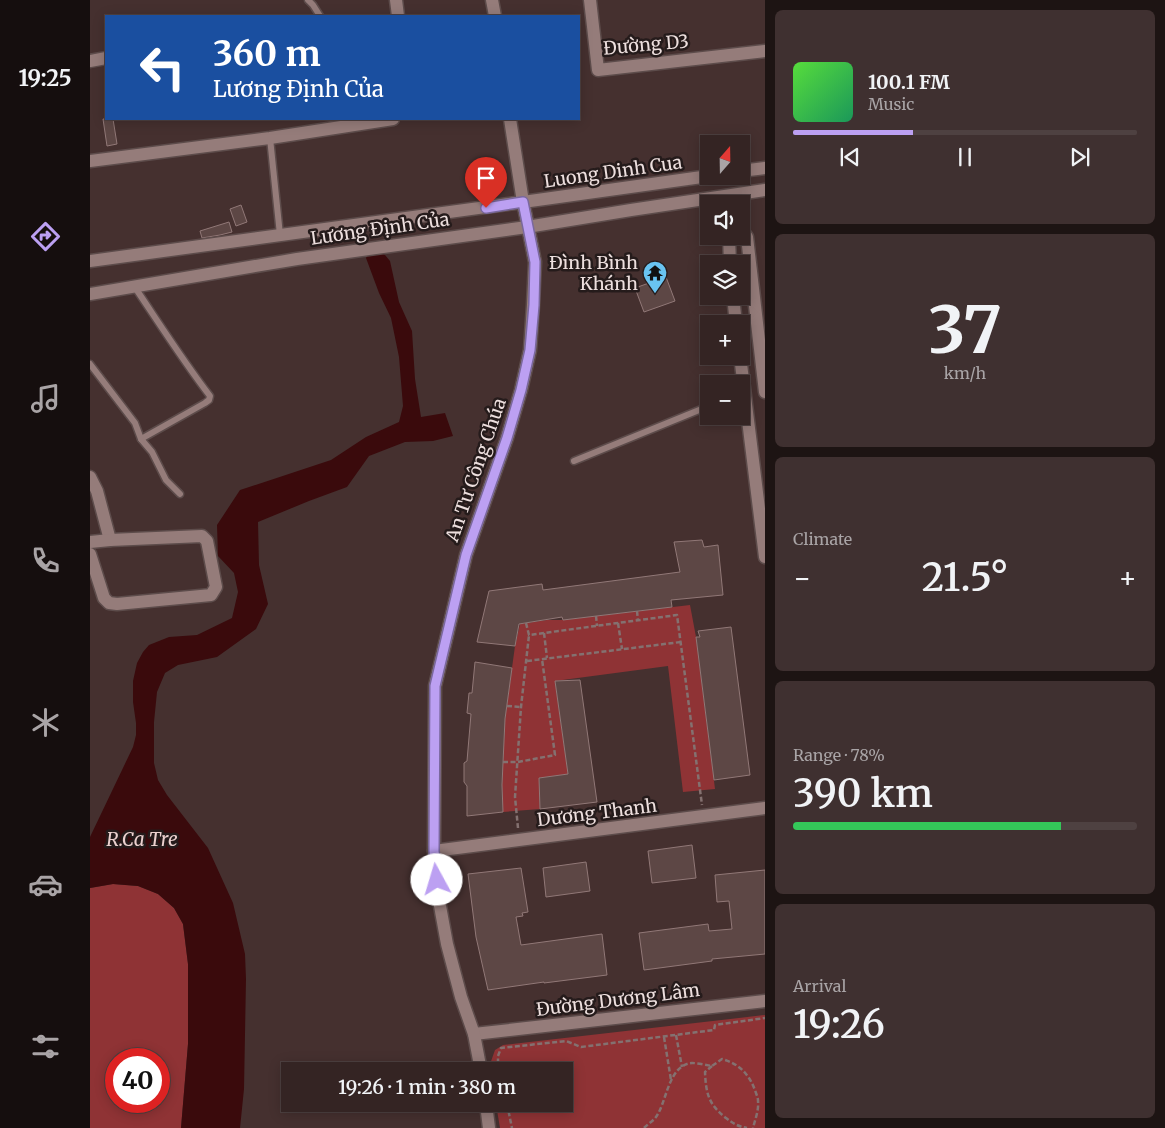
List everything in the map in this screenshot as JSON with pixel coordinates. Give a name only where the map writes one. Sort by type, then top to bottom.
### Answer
[{"type":"street","points":[[396,0],[398,15]]},
{"type":"street","points":[[492,0],[495,15]]},
{"type":"street","name":"Đường D3","points":[[590,0],[598,70],[765,51]]},
{"type":"street","points":[[90,61],[105,58]]},
{"type":"street","points":[[90,161],[270,138],[386,120]]},
{"type":"street","name":"An Tư Công Chúa","points":[[479,1062],[474,1034],[460,997],[447,944],[438,894],[434,851],[435,686],[466,555],[507,438],[530,350],[535,262],[527,227],[510,120]]},
{"type":"street","points":[[750,170],[765,168]]},
{"type":"street","name":"Luong Dinh Cua","points":[[523,202],[700,177]]},
{"type":"street","name":"Lương Định Của","points":[[748,195],[765,190]]},
{"type":"street","name":"Lương Định Của","points":[[90,261],[523,202]]},
{"type":"street","name":"Lương Định Của","points":[[90,294],[297,259],[527,227],[631,210],[700,203]]},
{"type":"street","points":[[748,245],[765,392]]},
{"type":"street","points":[[747,425],[765,557]]},
{"type":"street","points":[[90,477],[97,491],[110,540]]},
{"type":"street","points":[[90,542],[202,536],[207,541],[216,587],[210,595],[109,604],[104,598],[90,554]]},
{"type":"street","name":"Dương Thanh","points":[[434,851],[765,808]]},
{"type":"street","name":"Đường Dương Lâm","points":[[474,1034],[765,1000]]},
{"type":"street","points":[[487,1112],[489,1128]]},
{"type":"lane","points":[[308,0],[319,15]]},
{"type":"lane","points":[[270,138],[280,235]]},
{"type":"lane","points":[[134,286],[186,364],[210,396],[209,400],[205,403],[141,439]]},
{"type":"lane","points":[[90,364],[135,424],[141,439],[152,452],[166,480],[180,494]]},
{"type":"lane","points":[[574,461],[700,410]]},
{"type":"path","points":[[637,611],[638,620]]},
{"type":"path","points":[[596,616],[597,626]]},
{"type":"path","points":[[529,635],[677,616],[704,816]]},
{"type":"path","points":[[519,840],[515,797],[529,635],[526,623]]},
{"type":"path","points":[[618,623],[622,649]]},
{"type":"path","points":[[544,633],[547,658]]},
{"type":"path","points":[[527,661],[681,642]]},
{"type":"path","points":[[503,762],[518,762],[555,756],[542,659]]},
{"type":"path","points":[[507,706],[522,707]]},
{"type":"path","points":[[498,1062],[501,1048],[566,1041],[581,1047],[714,1030],[715,1025],[765,1018]]},
{"type":"path","points":[[676,1035],[682,1067]]},
{"type":"path","points":[[664,1037],[671,1080]]},
{"type":"path","points":[[747,1128],[736,1126],[714,1108],[710,1099],[706,1084],[706,1072],[722,1058],[744,1072],[753,1085],[758,1101],[753,1128]]},
{"type":"path","points":[[644,1128],[656,1116],[671,1080],[678,1070],[691,1063],[712,1066]]},
{"type":"path","points":[[509,1112],[512,1128]]},
{"type":"shaded area","points":[[690,605],[696,637],[715,789],[683,792],[668,666],[555,681],[568,774],[539,778],[540,809],[503,812],[502,785],[505,719],[515,646],[520,624]]},
{"type":"shaded area","points":[[113,884],[138,886],[158,894],[174,908],[183,924],[188,964],[188,1044],[181,1128],[90,1128],[90,888]]},
{"type":"shaded area","points":[[765,1015],[765,1128],[500,1128],[497,1112],[573,1112],[573,1062],[491,1062],[495,1050],[503,1045]]},
{"type":"water","name":"R.Ca Tre","points":[[370,251],[377,251],[385,255],[390,261],[399,302],[412,331],[415,379],[421,417],[445,413],[453,436],[433,441],[405,442],[369,456],[347,487],[258,522],[259,565],[268,604],[256,629],[217,657],[178,665],[165,673],[157,692],[154,722],[154,763],[158,780],[167,795],[208,848],[233,903],[245,954],[244,1089],[240,1128],[181,1128],[188,1044],[188,964],[183,924],[174,908],[158,894],[138,886],[113,884],[90,888],[90,837],[133,747],[136,723],[133,681],[137,663],[143,652],[149,645],[169,637],[197,635],[232,618],[238,592],[234,573],[218,556],[217,525],[240,490],[331,460],[366,437],[399,422],[403,406],[399,357],[391,318],[366,258]]},
{"type":"building","points":[[103,119],[113,120],[117,144],[107,146]]},
{"type":"building","points":[[241,205],[247,222],[236,226],[230,209]]},
{"type":"building","points":[[229,222],[232,232],[202,238],[200,231]]},
{"type":"building","name":"Đình Bình Khánh","points":[[666,277],[675,301],[644,312],[635,288]]},
{"type":"building","points":[[702,540],[704,547],[718,545],[723,595],[671,600],[672,607],[563,620],[562,617],[519,624],[515,646],[477,642],[489,591],[542,584],[543,590],[680,572],[674,542]]},
{"type":"building","points":[[731,627],[750,775],[714,780],[696,637],[700,637],[698,631]]},
{"type":"building","points":[[475,662],[512,668],[505,719],[502,785],[503,812],[467,816],[467,786],[464,782],[464,763],[467,761],[471,714],[467,713],[469,693],[472,693]]},
{"type":"building","points":[[580,680],[597,802],[540,809],[539,778],[568,774],[555,681]]},
{"type":"building","points":[[692,845],[696,878],[652,883],[648,851]]},
{"type":"building","points":[[586,862],[590,891],[546,897],[543,868]]},
{"type":"building","points":[[521,868],[528,912],[522,913],[523,916],[516,917],[521,945],[602,934],[607,975],[488,990],[476,937],[468,874]]},
{"type":"building","points":[[765,870],[765,954],[712,959],[712,961],[644,970],[639,933],[708,924],[709,931],[732,929],[729,901],[717,902],[715,875]]},
{"type":"place","name":"Đình Bình Khánh","points":[[655,294]]},
{"type":"route","points":[[437,880],[434,851],[435,686],[466,555],[507,438],[521,390],[530,350],[534,305],[535,262],[523,202],[486,208]]}]
